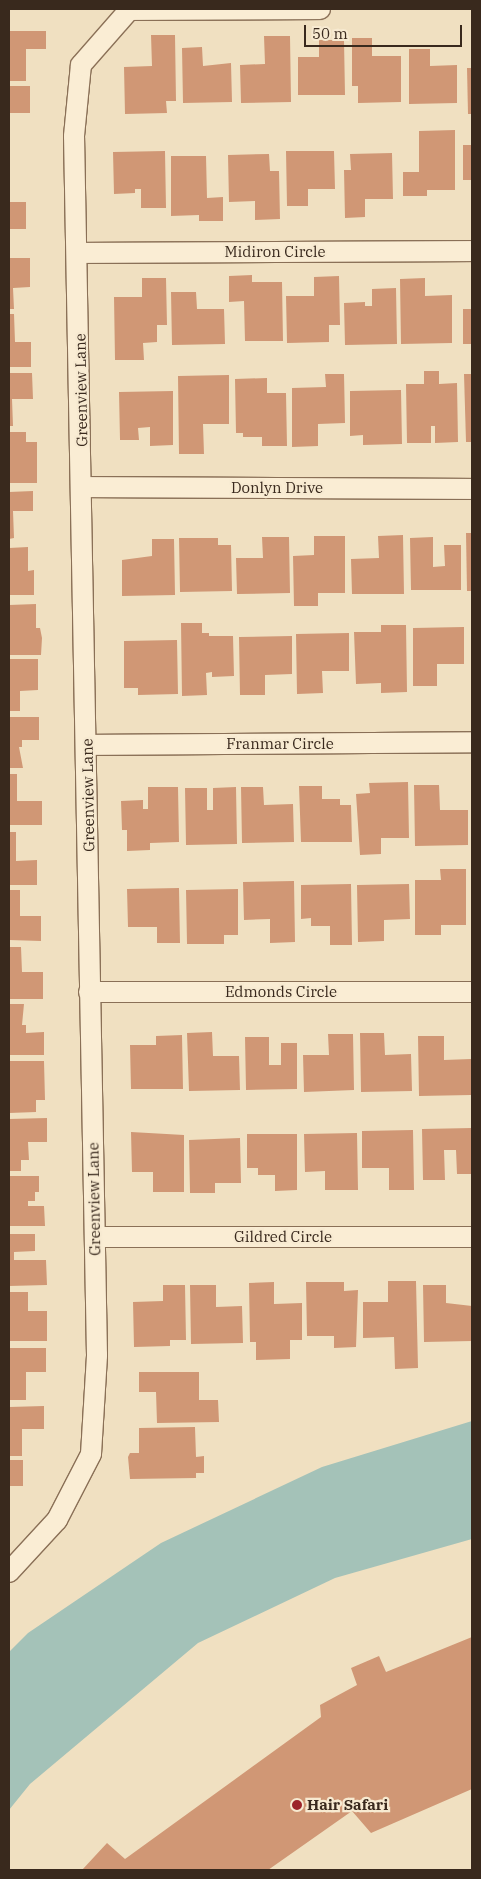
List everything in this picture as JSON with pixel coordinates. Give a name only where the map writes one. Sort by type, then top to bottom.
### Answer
[{"type":"street","points":[[130,9],[320,9]]},
{"type":"street","name":"Greenview Lane","points":[[9,1572],[57,1520],[91,1454],[97,1355],[79,253],[74,136],[81,65],[130,9]]},
{"type":"street","name":"Midiron Circle","points":[[79,253],[472,251]]},
{"type":"street","name":"Donlyn Drive","points":[[82,487],[472,488]]},
{"type":"street","name":"Franmar Circle","points":[[87,745],[472,742]]},
{"type":"street","name":"Edmonds Circle","points":[[90,992],[472,992]]},
{"type":"street","name":"Gildred Circle","points":[[95,1237],[472,1237]]},
{"type":"water","points":[[472,1421],[472,1539],[335,1578],[198,1643],[30,1784],[9,1810],[9,1652],[28,1633],[161,1543],[322,1467]]},
{"type":"building","points":[[9,31],[46,31],[46,49],[26,49],[26,81],[9,81]]},
{"type":"building","points":[[151,35],[175,35],[176,101],[166,101],[167,113],[125,114],[124,67],[152,66]]},
{"type":"building","points":[[264,36],[290,36],[291,102],[241,103],[240,65],[265,64]]},
{"type":"building","points":[[352,38],[372,38],[372,56],[401,56],[401,102],[358,103],[358,86],[352,86]]},
{"type":"building","points":[[319,40],[344,40],[345,95],[298,95],[298,57],[319,57]]},
{"type":"building","points":[[202,47],[203,66],[231,63],[232,102],[183,103],[182,48]]},
{"type":"building","points":[[409,49],[430,49],[430,66],[457,65],[457,103],[409,104]]},
{"type":"building","points":[[467,68],[472,68],[472,114],[468,114]]},
{"type":"building","points":[[9,86],[30,86],[30,113],[9,113]]},
{"type":"building","points":[[455,130],[455,190],[427,190],[427,196],[403,196],[403,172],[419,172],[419,131]]},
{"type":"building","points":[[463,145],[472,145],[472,180],[463,180]]},
{"type":"building","points":[[165,151],[166,208],[141,208],[141,189],[135,189],[135,193],[114,194],[113,152]]},
{"type":"building","points":[[286,151],[334,151],[335,189],[308,189],[308,206],[287,206]]},
{"type":"building","points":[[392,153],[393,199],[365,199],[365,217],[345,218],[344,170],[351,170],[350,154]]},
{"type":"building","points":[[269,154],[270,171],[279,171],[280,219],[255,220],[255,201],[229,202],[228,155]]},
{"type":"building","points":[[171,156],[206,156],[207,198],[223,197],[223,221],[199,221],[199,215],[171,216]]},
{"type":"building","points":[[9,202],[26,202],[26,229],[9,229]]},
{"type":"building","points":[[9,258],[30,258],[30,287],[13,288],[14,309],[9,309]]},
{"type":"building","points":[[252,275],[252,282],[282,282],[283,341],[245,341],[244,301],[229,302],[229,276]]},
{"type":"building","points":[[339,276],[340,325],[329,325],[329,342],[287,343],[286,296],[314,296],[314,277]]},
{"type":"building","points":[[142,278],[166,278],[167,325],[157,325],[157,342],[143,343],[144,360],[115,360],[114,297],[142,297]]},
{"type":"building","points":[[425,278],[425,296],[452,295],[452,343],[401,344],[400,279]]},
{"type":"building","points":[[396,288],[397,344],[345,345],[344,303],[365,302],[365,306],[372,306],[372,289]]},
{"type":"building","points":[[171,292],[196,292],[197,309],[224,309],[225,344],[172,345]]},
{"type":"building","points":[[463,309],[472,309],[472,344],[463,344]]},
{"type":"building","points":[[9,314],[14,314],[15,342],[31,342],[31,367],[9,367]]},
{"type":"building","points":[[424,371],[439,371],[439,384],[457,383],[458,442],[435,443],[435,426],[431,426],[431,443],[407,443],[406,384],[424,384]]},
{"type":"building","points":[[9,373],[32,373],[33,399],[12,399],[13,426],[9,426]]},
{"type":"building","points":[[325,374],[344,374],[345,423],[318,424],[318,446],[292,447],[292,388],[326,387]]},
{"type":"building","points":[[464,374],[472,374],[472,442],[466,442]]},
{"type":"building","points":[[229,375],[229,424],[203,424],[204,454],[179,454],[178,376]]},
{"type":"building","points":[[267,378],[267,393],[286,393],[287,446],[262,446],[262,437],[243,437],[243,433],[236,433],[235,379]]},
{"type":"building","points":[[401,390],[402,444],[363,445],[363,435],[350,436],[350,391]]},
{"type":"building","points":[[173,391],[173,445],[150,446],[150,427],[138,428],[139,440],[120,440],[119,392]]},
{"type":"building","points":[[9,432],[26,432],[26,442],[37,442],[37,483],[9,483]]},
{"type":"building","points":[[33,491],[33,511],[13,511],[14,538],[9,539],[9,492]]},
{"type":"building","points":[[466,533],[472,533],[472,591],[467,591]]},
{"type":"building","points":[[403,535],[404,594],[352,594],[351,559],[379,558],[378,536]]},
{"type":"building","points":[[314,536],[345,536],[345,593],[318,593],[318,606],[294,606],[293,556],[314,555]]},
{"type":"building","points":[[262,537],[289,537],[290,593],[237,594],[236,558],[263,558]]},
{"type":"building","points":[[433,537],[433,567],[445,566],[444,545],[461,545],[461,590],[411,590],[410,538]]},
{"type":"building","points":[[179,538],[218,538],[218,545],[231,545],[232,591],[180,592]]},
{"type":"building","points":[[152,539],[174,539],[175,595],[122,596],[122,560],[152,556]]},
{"type":"building","points":[[28,547],[28,571],[34,570],[34,595],[9,595],[9,548]]},
{"type":"building","points":[[36,604],[36,628],[40,628],[42,638],[41,655],[9,655],[9,605]]},
{"type":"building","points":[[181,623],[202,623],[202,633],[209,633],[209,636],[233,636],[234,676],[212,677],[212,672],[206,673],[207,695],[182,696]]},
{"type":"building","points":[[381,625],[406,625],[407,692],[381,693],[381,683],[356,684],[354,632],[381,632]]},
{"type":"building","points":[[464,627],[464,664],[437,664],[437,686],[413,686],[413,628]]},
{"type":"building","points":[[349,633],[349,671],[322,671],[323,693],[297,694],[296,634]]},
{"type":"building","points":[[292,636],[292,674],[265,675],[265,695],[240,695],[239,637]]},
{"type":"building","points":[[177,640],[178,694],[138,695],[138,688],[124,688],[124,641]]},
{"type":"building","points":[[9,659],[38,659],[38,690],[20,691],[20,711],[9,711]]},
{"type":"building","points":[[9,717],[39,717],[39,740],[22,740],[22,747],[19,747],[23,768],[9,768]]},
{"type":"building","points":[[9,774],[17,774],[17,801],[42,801],[42,825],[9,825]]},
{"type":"building","points":[[408,782],[409,838],[381,838],[381,854],[360,855],[356,794],[370,793],[369,783]]},
{"type":"building","points":[[414,785],[439,785],[440,810],[468,810],[468,845],[415,846]]},
{"type":"building","points":[[299,786],[322,786],[322,799],[340,799],[340,805],[351,805],[352,842],[301,842]]},
{"type":"building","points":[[148,787],[178,787],[179,842],[150,843],[150,850],[127,851],[127,830],[122,830],[121,801],[143,800],[143,809],[148,809]]},
{"type":"building","points":[[236,787],[237,844],[186,845],[185,788],[207,788],[207,810],[213,810],[213,788]]},
{"type":"building","points":[[241,787],[263,787],[264,805],[293,804],[294,842],[242,843]]},
{"type":"building","points":[[9,832],[16,832],[16,861],[37,860],[37,885],[9,885]]},
{"type":"building","points":[[440,869],[466,869],[466,925],[441,925],[441,935],[415,935],[415,880],[441,880]]},
{"type":"building","points":[[294,881],[295,942],[270,943],[270,919],[244,920],[243,882]]},
{"type":"building","points":[[351,884],[352,945],[330,945],[330,926],[311,926],[311,918],[301,919],[301,885]]},
{"type":"building","points":[[409,884],[410,919],[384,920],[384,941],[358,942],[357,885]]},
{"type":"building","points":[[179,888],[180,943],[157,943],[157,927],[128,927],[127,889]]},
{"type":"building","points":[[238,889],[238,935],[224,935],[224,944],[187,944],[186,890]]},
{"type":"building","points":[[9,890],[20,890],[20,916],[41,916],[41,941],[9,940]]},
{"type":"building","points":[[9,947],[21,947],[22,972],[43,972],[43,999],[9,999]]},
{"type":"building","points":[[9,1004],[24,1004],[22,1025],[26,1025],[26,1033],[44,1032],[44,1055],[9,1055]]},
{"type":"building","points":[[212,1032],[213,1056],[239,1056],[240,1090],[189,1091],[187,1033]]},
{"type":"building","points":[[360,1033],[384,1033],[385,1055],[411,1054],[412,1091],[361,1092]]},
{"type":"building","points":[[328,1034],[353,1034],[354,1090],[304,1092],[303,1055],[329,1055]]},
{"type":"building","points":[[182,1035],[183,1089],[131,1089],[130,1045],[156,1045],[156,1036]]},
{"type":"building","points":[[418,1036],[444,1036],[444,1060],[471,1059],[471,1095],[419,1096]]},
{"type":"building","points":[[245,1037],[269,1037],[269,1065],[281,1065],[281,1043],[297,1043],[297,1089],[246,1090]]},
{"type":"building","points":[[9,1061],[44,1061],[45,1100],[36,1100],[36,1112],[9,1113]]},
{"type":"building","points":[[47,1118],[47,1142],[28,1142],[29,1160],[21,1160],[21,1171],[9,1171],[9,1119]]},
{"type":"building","points":[[472,1128],[472,1174],[457,1174],[456,1150],[444,1150],[445,1180],[423,1180],[422,1129]]},
{"type":"building","points":[[413,1130],[414,1190],[389,1190],[389,1168],[362,1168],[362,1131]]},
{"type":"building","points":[[131,1132],[184,1135],[184,1192],[153,1192],[153,1172],[132,1172]]},
{"type":"building","points":[[357,1133],[358,1190],[325,1190],[325,1171],[305,1172],[304,1134]]},
{"type":"building","points":[[247,1134],[297,1134],[297,1190],[275,1191],[275,1175],[258,1175],[258,1168],[247,1168]]},
{"type":"building","points":[[240,1138],[241,1183],[215,1183],[215,1193],[190,1193],[189,1140]]},
{"type":"building","points":[[9,1176],[39,1176],[39,1192],[35,1192],[35,1201],[28,1201],[28,1206],[44,1206],[45,1226],[9,1226]]},
{"type":"building","points":[[9,1234],[35,1234],[35,1251],[14,1252],[14,1260],[46,1260],[47,1285],[9,1286]]},
{"type":"building","points":[[388,1281],[416,1281],[418,1368],[395,1369],[394,1337],[363,1338],[363,1302],[388,1302]]},
{"type":"building","points":[[274,1282],[274,1304],[302,1303],[302,1340],[290,1340],[290,1359],[256,1360],[256,1342],[250,1342],[249,1283]]},
{"type":"building","points":[[306,1282],[344,1282],[344,1291],[358,1290],[356,1347],[334,1348],[334,1336],[307,1336]]},
{"type":"building","points":[[163,1285],[185,1285],[186,1340],[170,1340],[170,1346],[134,1347],[133,1302],[163,1301]]},
{"type":"building","points":[[190,1285],[216,1285],[216,1307],[242,1306],[243,1343],[191,1344]]},
{"type":"building","points":[[423,1285],[446,1285],[446,1303],[472,1306],[472,1341],[424,1342]]},
{"type":"building","points":[[9,1292],[28,1292],[28,1311],[47,1311],[47,1341],[9,1341]]},
{"type":"building","points":[[9,1348],[46,1348],[46,1372],[26,1372],[26,1400],[9,1400]]},
{"type":"building","points":[[139,1372],[199,1372],[199,1400],[218,1400],[219,1422],[157,1423],[156,1392],[139,1392]]},
{"type":"building","points":[[44,1406],[44,1429],[22,1429],[22,1456],[9,1456],[9,1407]]},
{"type":"building","points":[[195,1427],[196,1457],[204,1456],[204,1473],[196,1473],[196,1478],[130,1479],[128,1457],[130,1453],[139,1453],[139,1428]]},
{"type":"building","points":[[9,1460],[23,1460],[23,1486],[9,1486]]},
{"type":"building","points":[[472,1637],[472,1789],[371,1833],[352,1811],[268,1870],[82,1870],[107,1843],[125,1859],[321,1717],[320,1705],[357,1685],[351,1668],[379,1656],[386,1672]]},
{"type":"place","name":"Hair Safari","points":[[297,1805]]}]
